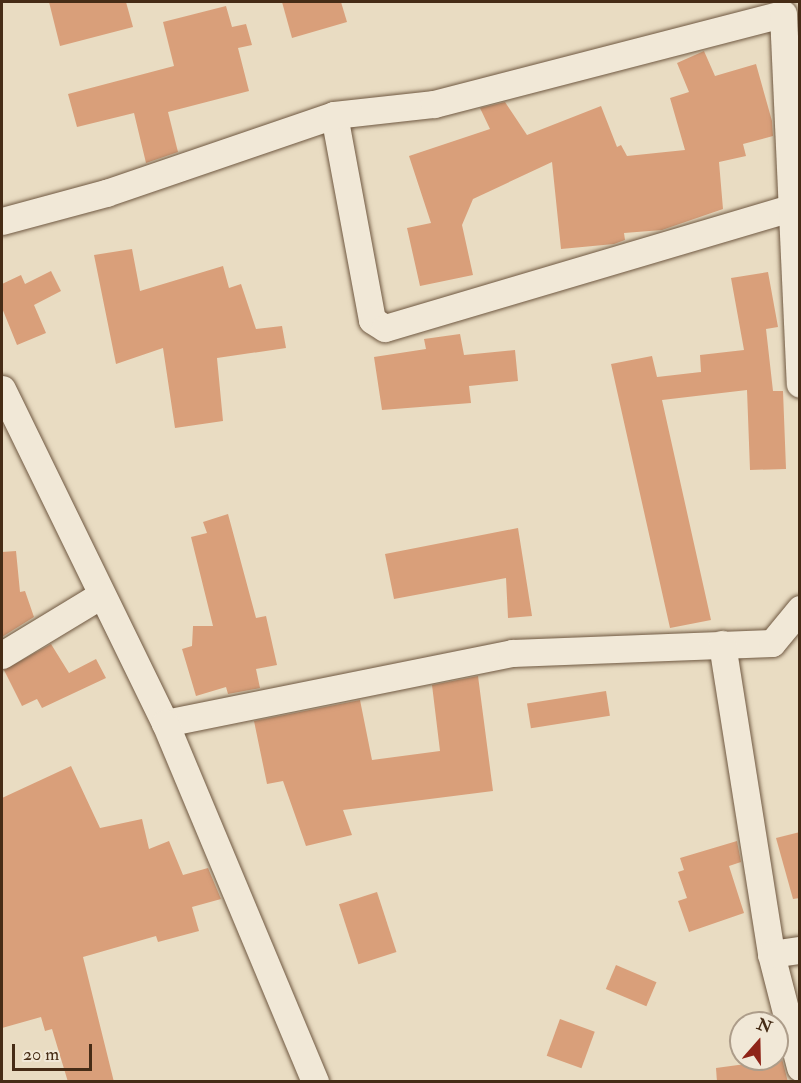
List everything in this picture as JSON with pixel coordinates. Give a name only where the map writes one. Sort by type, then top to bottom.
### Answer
[{"type":"street","points":[[2,221],[106,193],[334,115],[434,104],[791,14],[800,384]]},
{"type":"street","points":[[334,115],[372,320],[385,328],[795,205]]},
{"type":"street","points":[[2,389],[100,595],[165,723],[315,1082]]},
{"type":"street","points":[[2,655],[100,595]]},
{"type":"street","points":[[165,723],[512,654],[772,643],[800,609]]},
{"type":"street","points":[[722,644],[771,954],[800,1067]]},
{"type":"street","points":[[771,954],[800,950]]},
{"type":"building","points":[[49,2],[126,2],[133,27],[60,46]]},
{"type":"building","points":[[282,2],[341,2],[347,22],[292,38]]},
{"type":"building","points":[[226,6],[232,27],[246,24],[252,45],[238,48],[249,91],[168,112],[178,152],[146,163],[134,113],[77,127],[68,94],[174,66],[163,22]]},
{"type":"building","points":[[704,51],[715,76],[756,64],[772,121],[773,136],[743,144],[746,156],[719,162],[723,209],[662,230],[624,233],[625,240],[614,244],[561,249],[552,162],[473,199],[462,225],[473,275],[420,286],[407,228],[431,223],[409,156],[490,129],[480,108],[505,102],[527,135],[601,106],[617,147],[621,145],[627,156],[685,150],[670,98],[689,92],[677,63]]},
{"type":"building","points":[[132,249],[140,291],[223,266],[229,288],[241,284],[256,329],[282,326],[286,348],[217,358],[223,421],[175,428],[163,348],[116,364],[94,255]]},
{"type":"building","points":[[51,271],[61,291],[34,305],[46,333],[17,345],[2,308],[2,284],[21,275],[25,284]]},
{"type":"building","points":[[768,272],[778,327],[766,329],[773,391],[783,391],[786,469],[750,470],[747,390],[662,400],[711,620],[670,628],[611,364],[652,356],[657,377],[701,372],[700,355],[744,350],[731,278]]},
{"type":"building","points":[[460,334],[464,355],[515,350],[518,381],[469,386],[471,403],[382,410],[374,357],[426,349],[424,339]]},
{"type":"building","points":[[228,514],[256,618],[266,616],[277,665],[256,669],[260,688],[228,694],[226,687],[196,696],[182,649],[192,646],[193,626],[213,626],[191,537],[207,533],[203,522]]},
{"type":"building","points":[[518,528],[532,616],[508,618],[506,578],[394,599],[385,554]]},
{"type":"building","points":[[16,551],[20,592],[25,591],[34,617],[2,637],[2,552]]},
{"type":"building","points":[[51,644],[69,673],[96,659],[106,678],[42,708],[37,699],[22,706],[4,670]]},
{"type":"building","points":[[478,676],[493,791],[343,810],[352,835],[306,846],[283,781],[267,784],[254,721],[360,700],[372,760],[440,751],[432,685]]},
{"type":"building","points":[[606,691],[610,716],[531,728],[527,704]]},
{"type":"building","points":[[71,766],[100,828],[142,819],[149,849],[169,841],[183,875],[208,868],[221,899],[192,907],[199,931],[158,942],[156,936],[83,957],[114,1082],[68,1082],[52,1029],[45,1031],[41,1017],[2,1028],[2,798]]},
{"type":"building","points":[[800,832],[800,898],[793,899],[776,838]]},
{"type":"building","points":[[737,841],[741,862],[729,866],[744,913],[689,932],[678,901],[687,898],[678,872],[684,870],[680,858]]},
{"type":"building","points":[[377,892],[396,952],[358,964],[339,904]]},
{"type":"building","points":[[616,965],[657,982],[646,1006],[606,989]]},
{"type":"building","points":[[560,1019],[595,1032],[581,1068],[547,1056]]},
{"type":"building","points":[[729,1066],[729,1071],[785,1071],[788,1082],[717,1082],[716,1068]]}]
